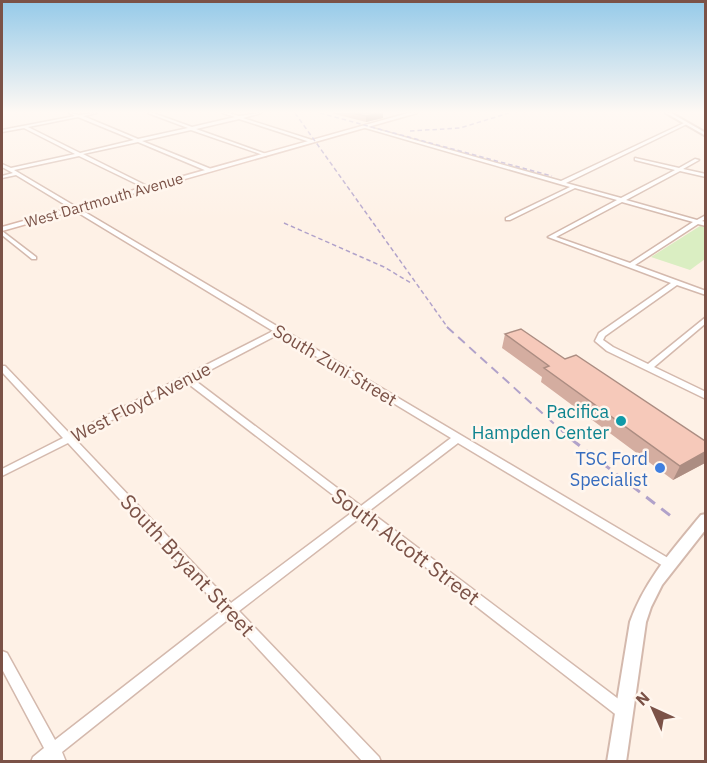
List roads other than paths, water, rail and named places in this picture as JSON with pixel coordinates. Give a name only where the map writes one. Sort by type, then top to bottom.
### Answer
[{"type":"main road","name":"West Dartmouth Avenue","points":[[2,231],[74,208],[283,149]]},
{"type":"street","points":[[69,149],[147,188]]},
{"type":"street","points":[[10,170],[104,149]]},
{"type":"street","points":[[157,149],[209,170]]},
{"type":"street","points":[[249,149],[264,154]]},
{"type":"street","points":[[440,149],[705,225]]},
{"type":"street","points":[[561,183],[634,149]]},
{"type":"street","points":[[637,159],[705,176]]},
{"type":"street","points":[[697,160],[551,237],[705,293]]},
{"type":"street","name":"South Zuni Street","points":[[2,165],[669,564]]},
{"type":"street","points":[[2,177],[16,174]]},
{"type":"street","points":[[508,219],[574,187]]},
{"type":"street","points":[[630,266],[705,216]]},
{"type":"street","points":[[2,231],[34,258]]},
{"type":"street","points":[[676,282],[600,338],[604,346],[705,396]]},
{"type":"street","points":[[648,368],[705,319]]},
{"type":"street","name":"West Floyd Avenue","points":[[2,473],[279,331]]},
{"type":"street","name":"South Bryant Street","points":[[2,368],[374,762]]},
{"type":"street","name":"South Alcott Street","points":[[188,379],[625,713]]},
{"type":"street","points":[[38,762],[56,756],[231,610],[458,438]]},
{"type":"street","points":[[616,762],[640,613],[652,587],[705,519]]},
{"type":"street","points":[[2,657],[56,756]]},
{"type":"railway","points":[[320,149],[448,328]]},
{"type":"railway","points":[[451,149],[552,176]]},
{"type":"railway","points":[[284,223],[384,267],[411,283]]},
{"type":"railway","points":[[448,328],[573,441]]},
{"type":"railway","points":[[571,439],[676,520]]},
{"type":"place","name":"Pacifica Hampden Center","points":[[621,421]]},
{"type":"place","name":"TSC Ford Specialist","points":[[660,468]]}]
